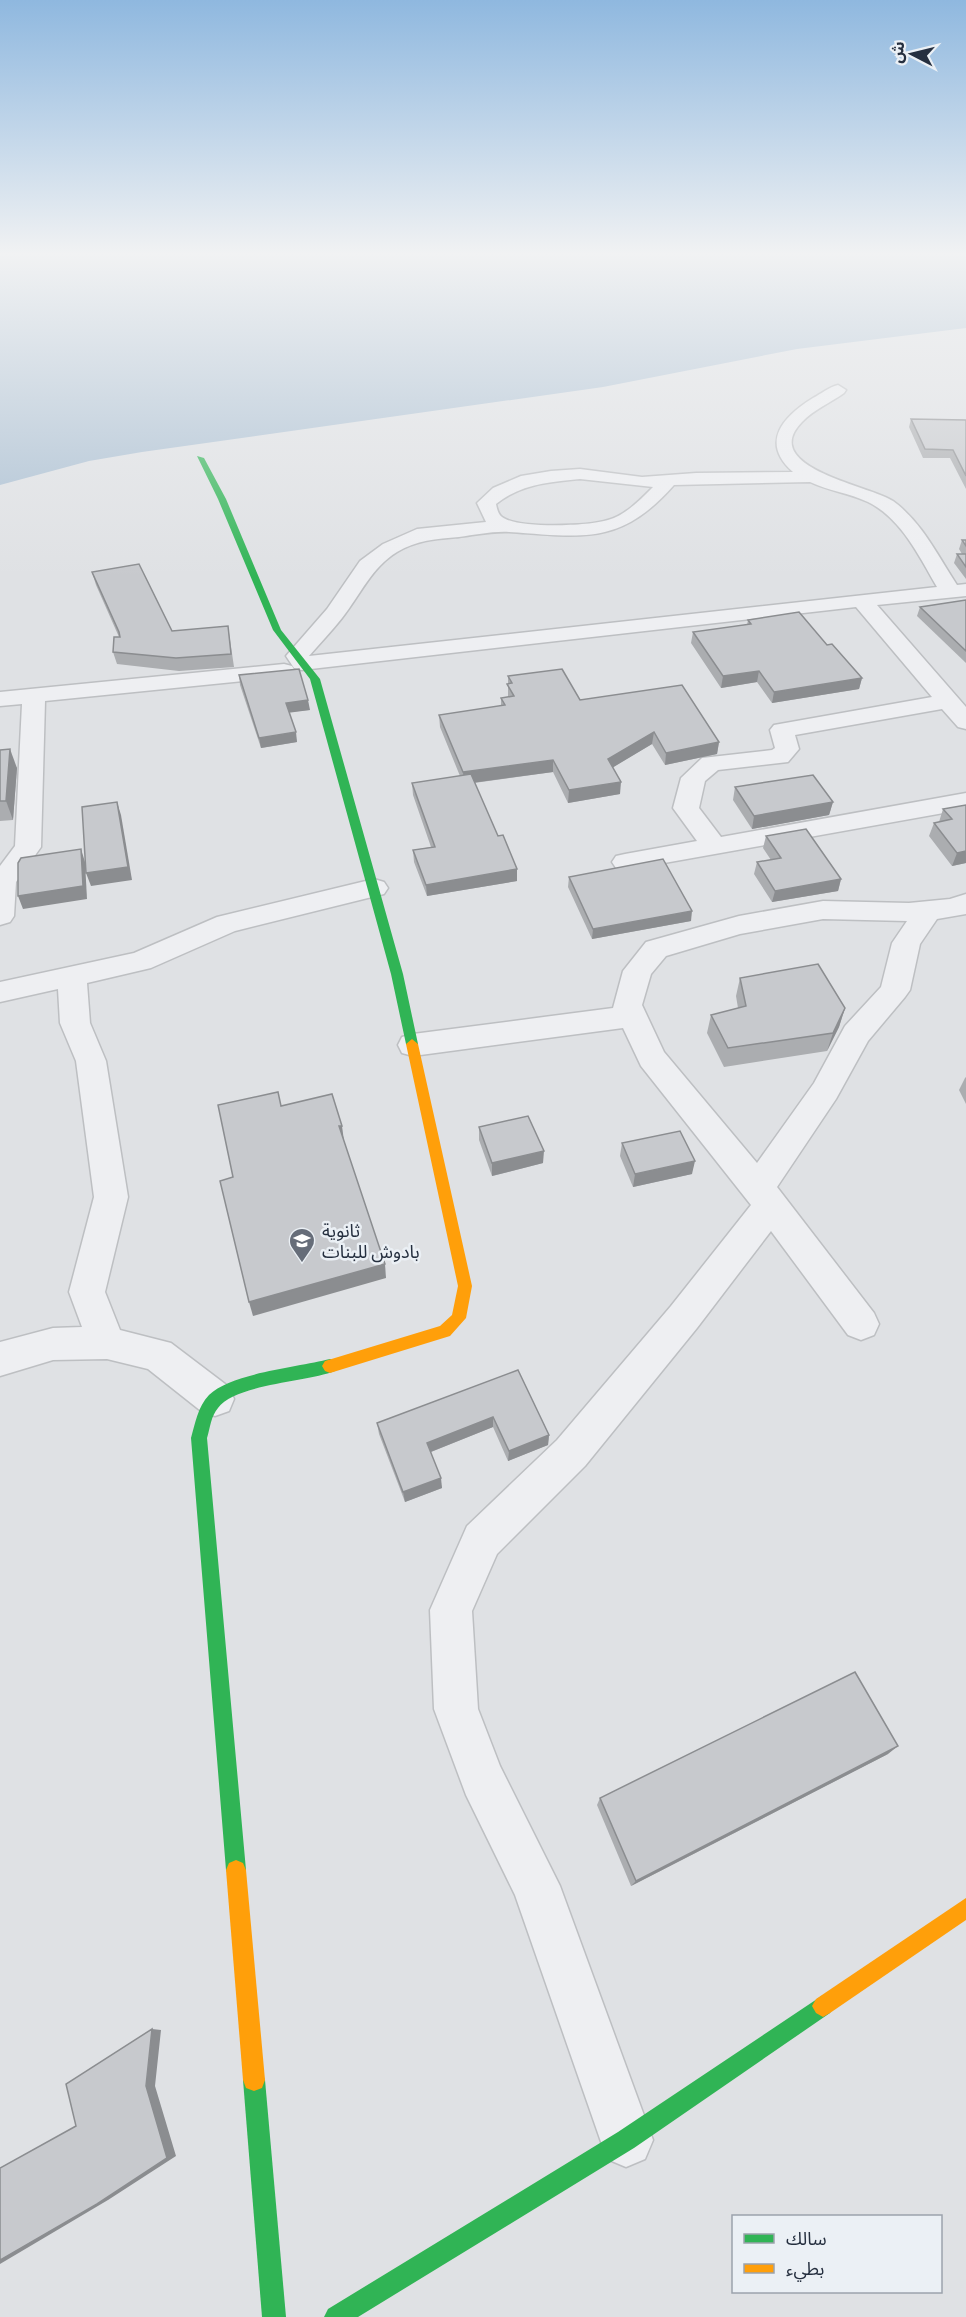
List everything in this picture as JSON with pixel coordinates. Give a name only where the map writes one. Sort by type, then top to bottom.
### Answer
[{"type":"street","points":[[811,477],[793,464],[784,452],[784,437],[795,418],[838,390]]},
{"type":"street","points":[[200,458],[222,499],[277,630],[315,679],[374,888],[413,1045],[465,1286],[459,1318],[445,1331],[313,1371],[233,1388],[215,1400],[206,1414],[199,1438],[274,2317]]},
{"type":"street","points":[[509,526],[497,522],[488,512],[486,503],[500,492],[527,480],[580,474],[631,481],[811,477],[851,488],[891,508],[959,591]]},
{"type":"street","points":[[302,663],[367,565],[390,548],[417,535],[509,526],[566,530],[616,524],[649,502],[669,480]]},
{"type":"street","points":[[0,699],[302,663],[959,591]]},
{"type":"street","points":[[862,601],[966,722]]},
{"type":"street","points":[[0,916],[3,880],[28,847],[34,696]]},
{"type":"street","points":[[714,846],[686,808],[693,778],[711,763],[779,757],[787,749],[782,730],[948,701]]},
{"type":"street","points":[[626,862],[966,801]]},
{"type":"street","points":[[0,992],[141,961],[227,924],[374,888]]},
{"type":"street","points":[[861,1324],[765,1197],[652,1058],[627,1005],[637,971],[656,949],[739,925],[824,910],[929,910],[955,908],[966,903]]},
{"type":"street","points":[[626,2140],[536,1886],[482,1779],[456,1709],[452,1610],[482,1540],[572,1453],[684,1317],[765,1197],[803,1120],[825,1091],[856,1034],[895,990],[906,943],[929,910]]},
{"type":"street","points":[[72,977],[75,1023],[91,1060],[111,1197],[87,1292],[107,1343]]},
{"type":"street","points":[[413,1045],[632,1016]]},
{"type":"street","points":[[0,1359],[53,1344],[107,1343],[158,1355],[215,1400]]},
{"type":"street","points":[[336,2317],[626,2140],[966,1908]]},
{"type":"water","points":[[0,361],[735,361],[603,387],[142,452],[89,461],[0,485]]},
{"type":"building","points":[[911,419],[966,420],[966,476],[953,450],[925,449]]},
{"type":"building","points":[[957,554],[966,554],[966,567]]},
{"type":"building","points":[[139,564],[172,631],[228,626],[231,654],[176,658],[113,652],[114,637],[120,637],[119,632],[92,572]]},
{"type":"building","points":[[966,600],[966,651],[920,607]]},
{"type":"building","points":[[799,612],[827,645],[832,644],[862,678],[774,692],[759,671],[723,676],[693,632],[751,624],[748,620]]},
{"type":"building","points":[[299,669],[308,700],[286,703],[296,732],[259,738],[239,675]]},
{"type":"building","points":[[562,669],[580,700],[682,685],[719,742],[666,753],[654,732],[608,759],[621,782],[569,790],[553,760],[463,772],[439,715],[505,705],[501,698],[514,696],[507,684],[512,683],[508,676]]},
{"type":"building","points":[[10,749],[6,801],[0,801],[0,750]]},
{"type":"building","points":[[471,774],[498,836],[503,835],[517,869],[426,885],[413,850],[435,847],[412,783]]},
{"type":"building","points":[[813,775],[833,802],[754,816],[735,787]]},
{"type":"building","points":[[117,802],[128,867],[86,873],[82,807]]},
{"type":"building","points":[[966,805],[966,851],[957,853],[934,823],[952,819],[943,809]]},
{"type":"building","points":[[806,829],[841,879],[775,891],[757,862],[781,858],[766,836]]},
{"type":"building","points":[[81,849],[83,886],[18,896],[18,863],[21,858]]},
{"type":"building","points":[[663,859],[692,911],[593,929],[569,877]]},
{"type":"building","points":[[818,964],[845,1008],[833,1033],[728,1048],[711,1015],[746,1006],[740,978]]},
{"type":"building","points":[[278,1092],[281,1106],[332,1094],[342,1126],[339,1126],[385,1264],[249,1302],[220,1181],[233,1177],[218,1105]]},
{"type":"building","points":[[528,1116],[544,1151],[492,1163],[479,1127]]},
{"type":"building","points":[[680,1131],[695,1161],[635,1174],[622,1143]]},
{"type":"building","points":[[518,1370],[549,1435],[509,1451],[493,1417],[427,1443],[441,1478],[403,1492],[377,1423]]},
{"type":"building","points":[[855,1672],[898,1746],[636,1881],[600,1798]]},
{"type":"building","points":[[152,2029],[146,2086],[167,2158],[97,2204],[0,2260],[0,2168],[76,2126],[66,2084]]},
{"type":"traffic: fast","points":[[200,458],[222,499],[277,630],[315,679],[397,974],[412,1044]]},
{"type":"traffic: fast","points":[[236,1870],[199,1438],[209,1407],[224,1393],[236,1387],[330,1366]]},
{"type":"traffic: fast","points":[[336,2317],[626,2140],[823,2006]]},
{"type":"traffic: fast","points":[[254,2080],[274,2317]]},
{"type":"traffic: slow","points":[[330,1366],[445,1331],[459,1318],[465,1286],[412,1044]]},
{"type":"traffic: slow","points":[[236,1870],[254,2080]]},
{"type":"traffic: slow","points":[[823,2006],[966,1908]]},
{"type":"place","name":"ثانوية بادوش للبنات","points":[[302,1264]]}]
